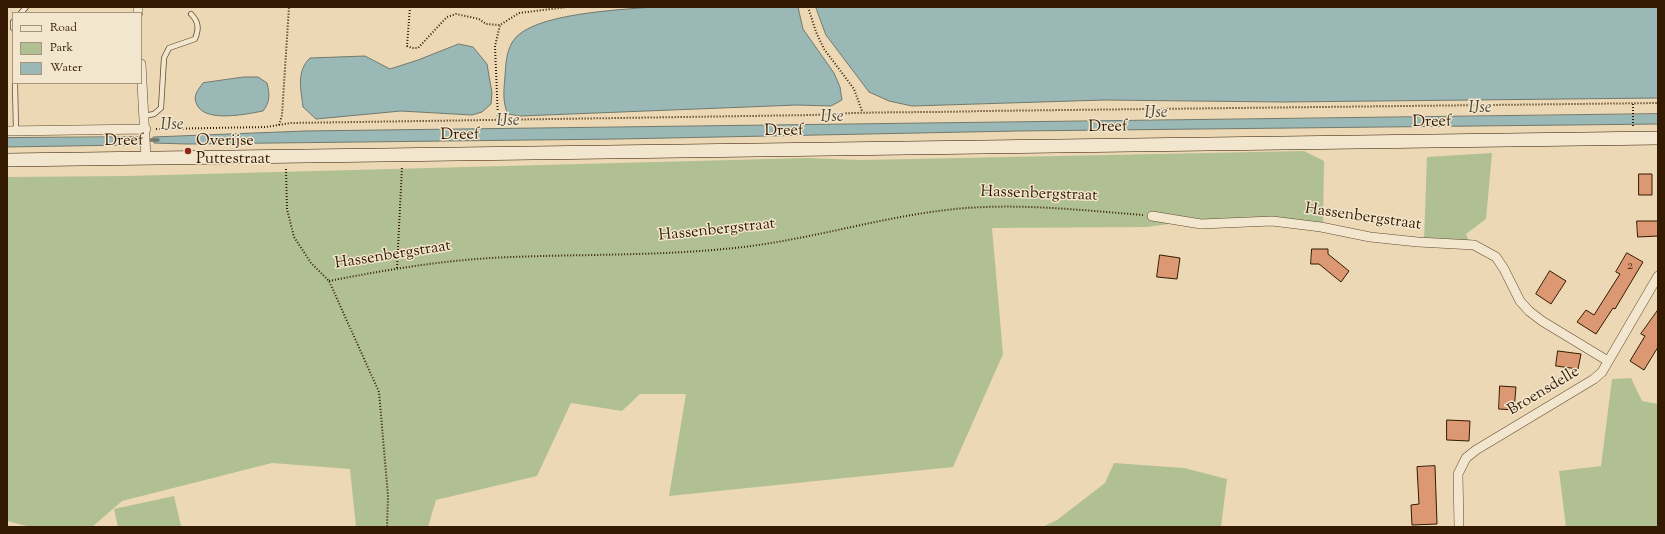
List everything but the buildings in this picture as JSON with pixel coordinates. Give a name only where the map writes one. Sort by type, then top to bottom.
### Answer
[{"type":"main road","name":"Dreef","points":[[7,160],[1658,138]]},
{"type":"street","points":[[142,81],[146,158]]},
{"type":"street","name":"Dreef","points":[[12,131],[146,137]]},
{"type":"street","name":"Hassenbergstraat","points":[[1152,216],[1201,224],[1272,221],[1321,227],[1370,237],[1474,246],[1496,257],[1504,269],[1520,301],[1529,311],[1608,361]]},
{"type":"street","name":"Broensdelle","points":[[1459,527],[1458,474],[1466,458],[1476,450],[1594,380],[1608,361],[1658,276]]},
{"type":"lane","points":[[144,116],[154,114],[161,108],[164,58],[169,48],[194,39],[199,30],[196,19],[191,14]]},
{"type":"lane","points":[[12,131],[15,84]]},
{"type":"path","points":[[279,125],[282,115],[289,7]]},
{"type":"path","points":[[410,7],[407,46],[412,48],[418,48],[447,17],[456,14],[479,19],[486,24],[500,26]]},
{"type":"path","points":[[498,119],[495,46],[500,26],[519,13],[567,7]]},
{"type":"path","points":[[808,7],[816,32],[824,49],[854,89],[862,111]]},
{"type":"path","points":[[146,137],[266,127],[291,123],[814,115],[862,111],[923,113],[997,110],[1658,103]]},
{"type":"path","points":[[1633,104],[1633,126]]},
{"type":"path","points":[[397,268],[402,154]]},
{"type":"path","points":[[286,156],[287,209],[294,237],[311,263],[328,281],[379,392],[388,496],[387,527]]},
{"type":"path","name":"Hassenbergstraat","points":[[328,281],[425,263],[511,257],[743,247],[946,210],[991,206],[1052,208],[1152,216]]},
{"type":"green space","points":[[1304,151],[1324,161],[1323,225],[1191,221],[1147,227],[992,228],[1003,354],[953,467],[669,496],[686,394],[640,394],[622,411],[571,403],[537,476],[436,500],[428,527],[356,527],[350,469],[272,463],[122,501],[92,527],[31,527],[7,521],[7,177],[127,176],[807,158],[861,160]]},
{"type":"green space","points":[[1492,153],[1486,219],[1466,234],[1469,241],[1424,240],[1427,157]]},
{"type":"green space","points":[[1631,378],[1642,401],[1658,404],[1658,527],[1566,527],[1559,471],[1601,466],[1612,379]]},
{"type":"green space","points":[[1114,463],[1184,468],[1227,479],[1221,527],[1042,527],[1057,520],[1105,483]]},
{"type":"green space","points":[[174,496],[181,526],[118,527],[114,509]]},
{"type":"water","points":[[652,7],[798,7],[803,29],[834,73],[840,87],[842,100],[831,106],[797,105],[520,116],[508,114],[504,95],[507,58],[513,41],[523,32],[538,24],[557,19],[599,12]]},
{"type":"water","points":[[816,7],[1658,7],[1658,98],[1283,102],[1105,100],[912,106],[889,101],[869,92],[826,35]]},
{"type":"water","points":[[459,44],[473,47],[487,64],[492,93],[491,104],[482,112],[472,115],[401,111],[316,119],[303,107],[300,81],[303,69],[310,58],[365,56],[390,69]]},
{"type":"water","points":[[244,77],[258,77],[267,83],[269,98],[263,111],[218,116],[202,111],[197,105],[195,96],[203,83]]},
{"type":"water","points":[[1658,114],[1658,124],[1017,131],[618,139],[187,144],[154,143],[153,137],[305,131]]},
{"type":"water","points":[[139,137],[139,144],[127,145],[7,147],[7,138]]},
{"type":"waterway","name":"IJse","points":[[134,140],[158,140]]},
{"type":"place","name":"Overijse Puttestraat","points":[[188,151]]}]
